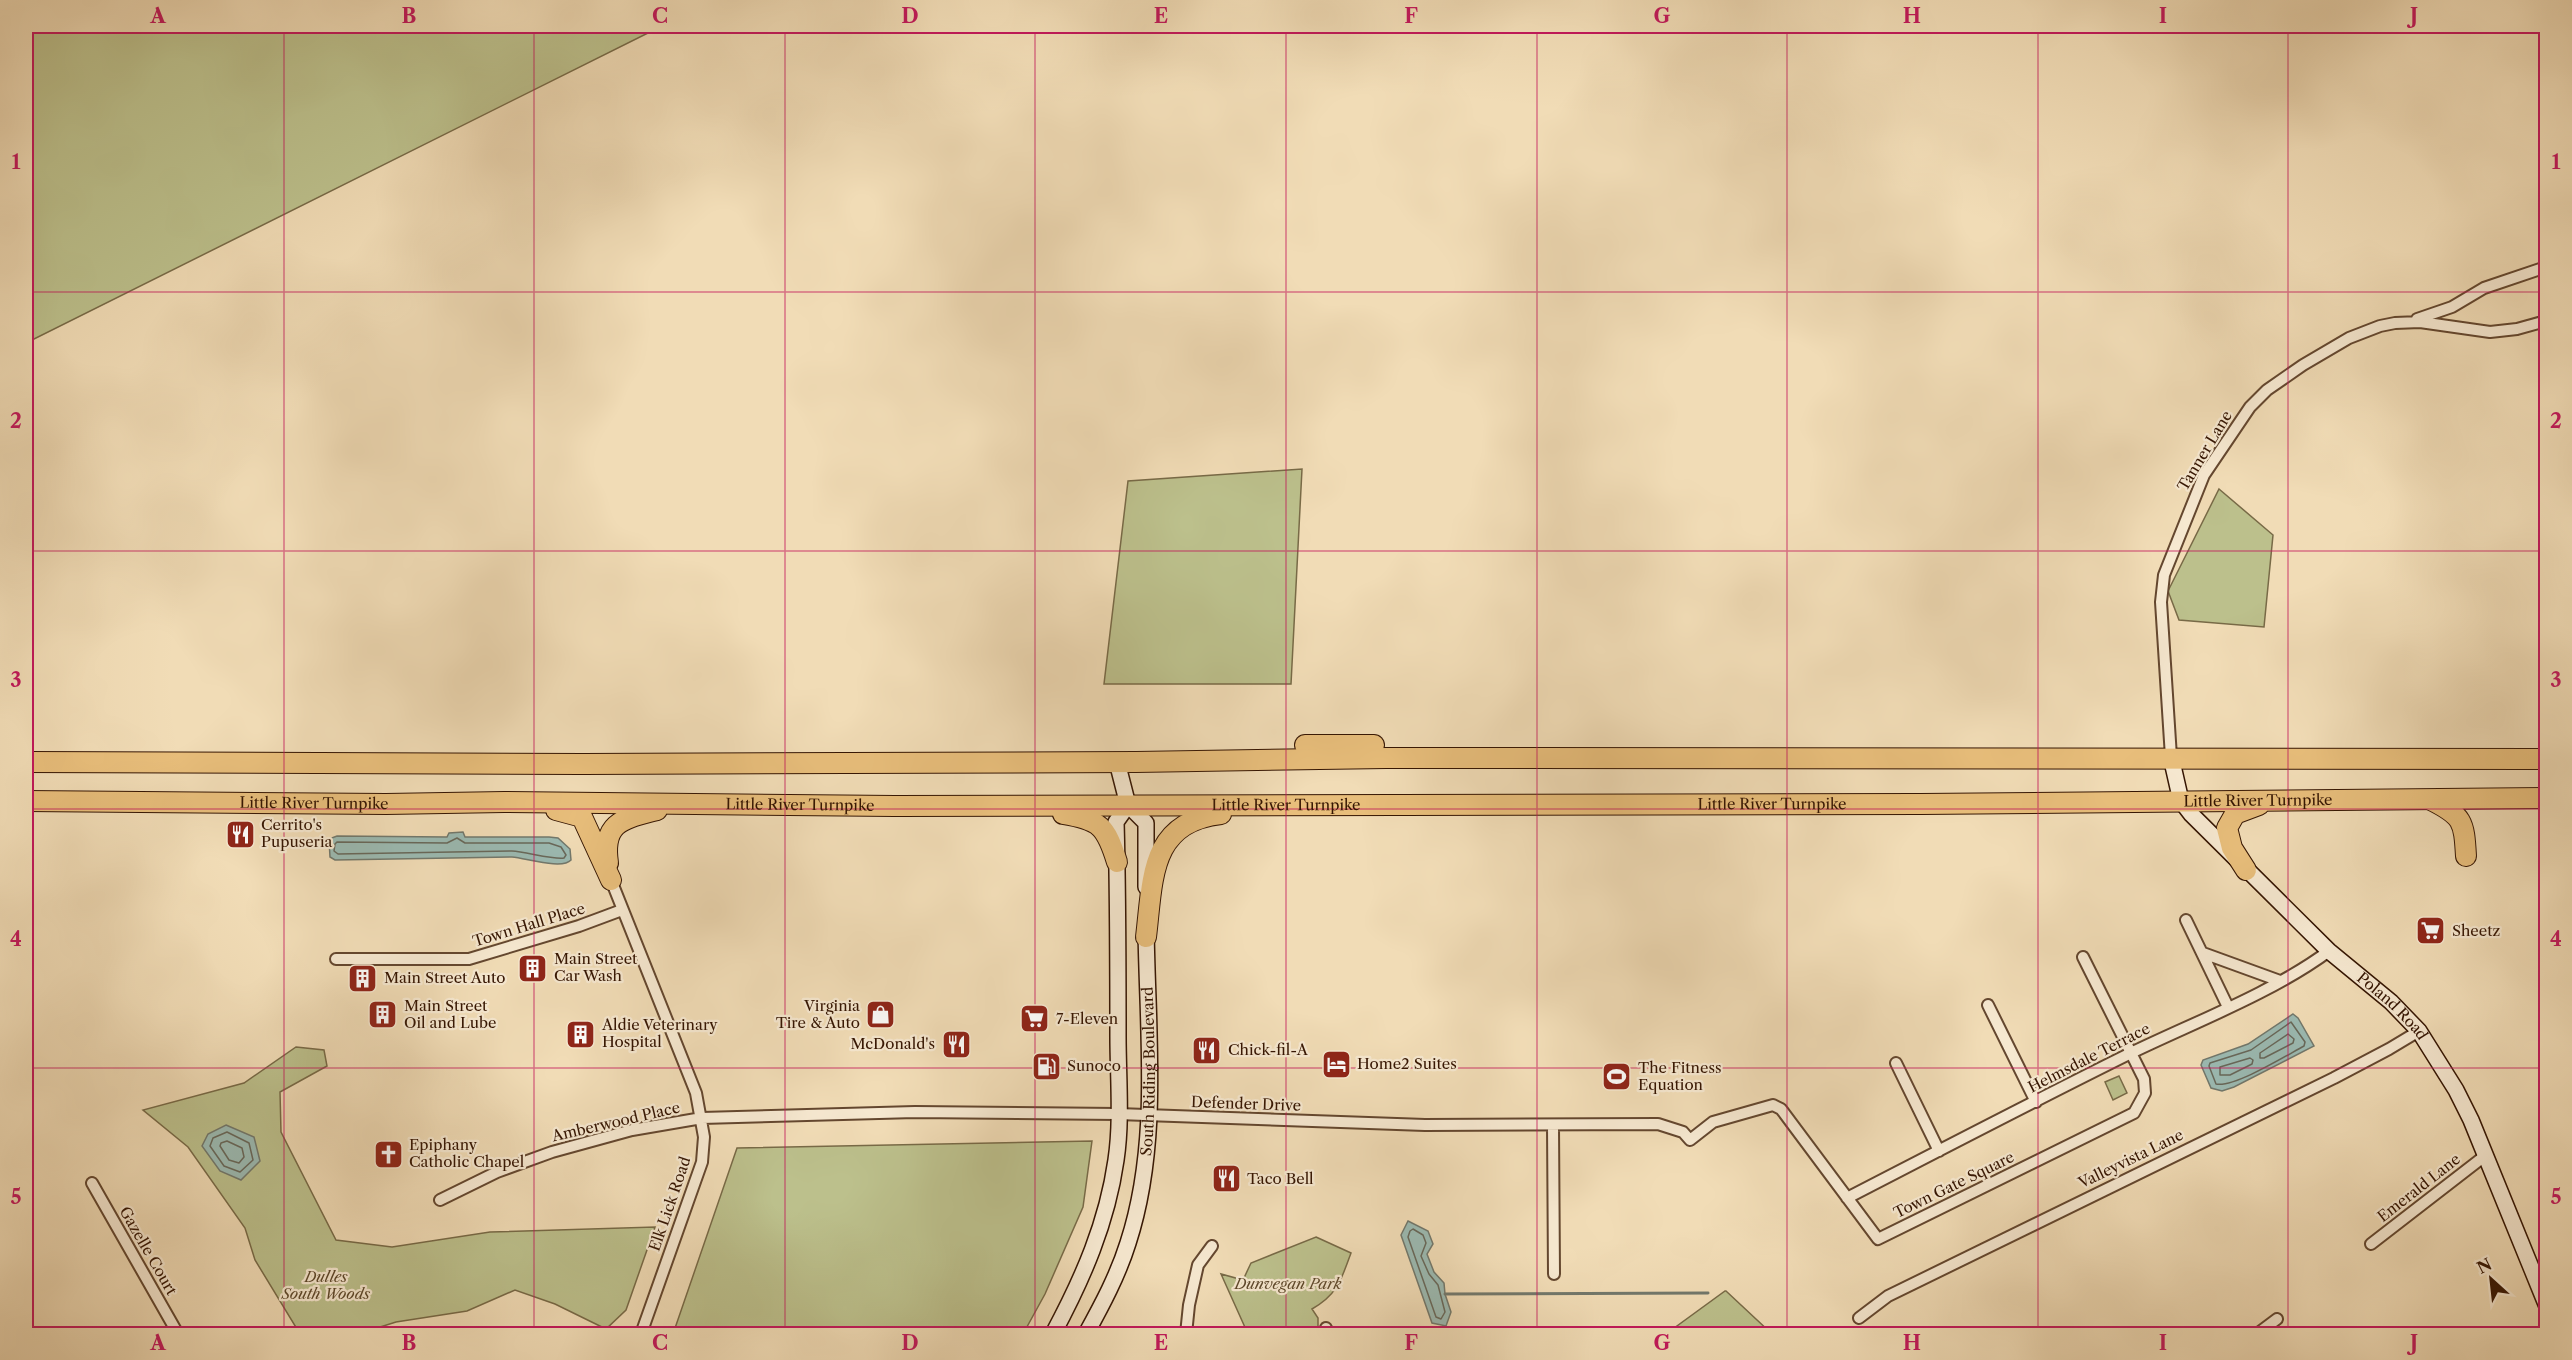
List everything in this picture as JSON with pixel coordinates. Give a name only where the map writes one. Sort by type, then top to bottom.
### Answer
[{"type":"highway","points":[[1305,745],[1476,747],[1501,750],[1538,759]]},
{"type":"highway","points":[[26,762],[1117,762],[1386,758],[2547,759]]},
{"type":"highway","name":"Little River Turnpike","points":[[26,801],[1012,806],[1921,804],[2547,798]]},
{"type":"highway","points":[[2429,799],[2449,809],[2461,819],[2464,826],[2466,856]]},
{"type":"highway","points":[[2246,870],[2228,840],[2228,823],[2235,814],[2248,808],[2294,800]]},
{"type":"highway","points":[[504,802],[569,812],[582,817],[610,880]]},
{"type":"highway","points":[[1146,937],[1156,863],[1163,845],[1177,830],[1207,815],[1300,804]]},
{"type":"highway","points":[[610,880],[606,842],[613,827],[628,819],[676,805]]},
{"type":"highway","points":[[1012,806],[1095,821],[1107,834],[1117,862]]},
{"type":"street","points":[[2407,321],[2447,309],[2484,288],[2547,267]]},
{"type":"street","name":"Tanner Lane","points":[[2171,758],[2160,590],[2182,526],[2204,475],[2250,407],[2288,374],[2349,338],[2380,326],[2407,321],[2490,332],[2517,329],[2547,321]]},
{"type":"street","name":"Poland Road","points":[[2171,758],[2181,801],[2191,814],[2329,951],[2391,1002],[2419,1031],[2456,1090],[2486,1155],[2547,1304]]},
{"type":"street","name":"South Riding Boulevard","points":[[1086,1335],[1113,1281],[1129,1242],[1137,1208],[1149,1116],[1146,823],[1128,805],[1117,762]]},
{"type":"street","name":"South Riding Boulevard","points":[[1053,1335],[1081,1281],[1102,1222],[1116,1158],[1118,1114],[1116,822],[1128,805]]},
{"type":"street","name":"Elk Lick Road","points":[[610,880],[692,1082],[702,1118],[704,1137],[702,1162],[641,1335]]},
{"type":"street","name":"Town Hall Place","points":[[336,959],[469,959],[579,926],[622,910]]},
{"type":"street","points":[[2186,920],[2228,1007]]},
{"type":"street","name":"Helmsdale Terrace","points":[[1847,1198],[2132,1053],[2280,981],[2310,965],[2329,951]]},
{"type":"street","points":[[2203,953],[2280,981]]},
{"type":"street","points":[[2083,957],[2132,1053]]},
{"type":"street","points":[[1988,1005],[2036,1102]]},
{"type":"street","name":"Valleyvista Lane","points":[[1859,1318],[1888,1296],[2334,1078],[2419,1031]]},
{"type":"street","name":"Town Gate Square","points":[[1776,1105],[1878,1239],[2134,1113],[2145,1093],[2144,1079],[2132,1053]]},
{"type":"street","points":[[1896,1062],[1939,1151]]},
{"type":"street","name":"Defender Drive","points":[[702,1118],[915,1112],[1118,1114],[1425,1125],[1658,1124],[1683,1132],[1690,1140],[1713,1122],[1776,1105]]},
{"type":"street","name":"Amberwood Place","points":[[440,1200],[497,1172],[555,1151],[632,1130],[702,1118]]},
{"type":"street","points":[[1553,1126],[1554,1274]]},
{"type":"street","name":"Emerald Lane","points":[[2371,1244],[2486,1155]]},
{"type":"street","name":"Gazelle Court","points":[[92,1183],[178,1335]]},
{"type":"street","points":[[1186,1335],[1189,1305],[1198,1265],[1212,1246]]},
{"type":"street","points":[[2257,1335],[2277,1319]]},
{"type":"green space","points":[[26,26],[662,26],[26,343]]},
{"type":"green space","points":[[1302,469],[1291,684],[1104,684],[1128,481]]},
{"type":"green space","points":[[2219,489],[2273,535],[2264,627],[2179,620],[2168,591]]},
{"type":"green space","name":"Dulles South Woods","points":[[296,1047],[324,1050],[327,1066],[280,1092],[281,1132],[336,1240],[392,1247],[490,1232],[655,1227],[626,1310],[606,1329],[555,1304],[515,1290],[467,1311],[396,1322],[358,1334],[300,1334],[255,1260],[245,1228],[188,1147],[143,1110],[244,1083]]},
{"type":"green space","points":[[2119,1076],[2127,1093],[2113,1100],[2105,1082]]},
{"type":"green space","points":[[1092,1141],[1083,1207],[1045,1294],[1023,1334],[673,1334],[737,1148]]},
{"type":"green space","name":"Dunvegan Park","points":[[1316,1237],[1351,1253],[1338,1286],[1328,1298],[1312,1309],[1318,1318],[1318,1332],[1314,1334],[1248,1334],[1221,1274],[1243,1280],[1251,1263]]},
{"type":"green space","points":[[1725,1291],[1772,1334],[1666,1334]]},
{"type":"water","points":[[463,832],[465,837],[558,838],[570,849],[571,860],[560,864],[512,857],[335,860],[330,857],[329,839],[337,836],[447,837],[449,833]]},
{"type":"water","points":[[2293,1014],[2298,1018],[2314,1046],[2234,1087],[2222,1091],[2211,1088],[2201,1065],[2203,1060],[2248,1044]]},
{"type":"water","points":[[226,1125],[254,1137],[260,1161],[241,1180],[220,1171],[202,1146],[208,1134]]},
{"type":"water","points":[[1408,1221],[1428,1231],[1433,1244],[1427,1254],[1434,1272],[1444,1283],[1451,1312],[1446,1326],[1432,1323],[1401,1235]]},
{"type":"waterway","points":[[1445,1294],[1708,1293]]},
{"type":"place","name":"Cerrito's Pupuseria","points":[[240,834]]},
{"type":"place","name":"Sheetz","points":[[2431,931]]},
{"type":"place","name":"Main Street Car Wash","points":[[533,968]]},
{"type":"place","name":"Main Street Auto","points":[[363,978]]},
{"type":"place","name":"Main Street Oil and Lube","points":[[383,1015]]},
{"type":"place","name":"Virginia Tire & Auto","points":[[881,1015]]},
{"type":"place","name":"7-Eleven","points":[[1035,1019]]},
{"type":"place","name":"Aldie Veterinary Hospital","points":[[581,1034]]},
{"type":"place","name":"McDonald's","points":[[956,1044]]},
{"type":"place","name":"Chick-fil-A","points":[[1207,1050]]},
{"type":"place","name":"Home2 Suites","points":[[1336,1064]]},
{"type":"place","name":"Sunoco","points":[[1046,1066]]},
{"type":"place","name":"The Fitness Equation","points":[[1617,1077]]},
{"type":"place","name":"Epiphany Catholic Chapel","points":[[388,1154]]},
{"type":"place","name":"Taco Bell","points":[[1226,1179]]}]
